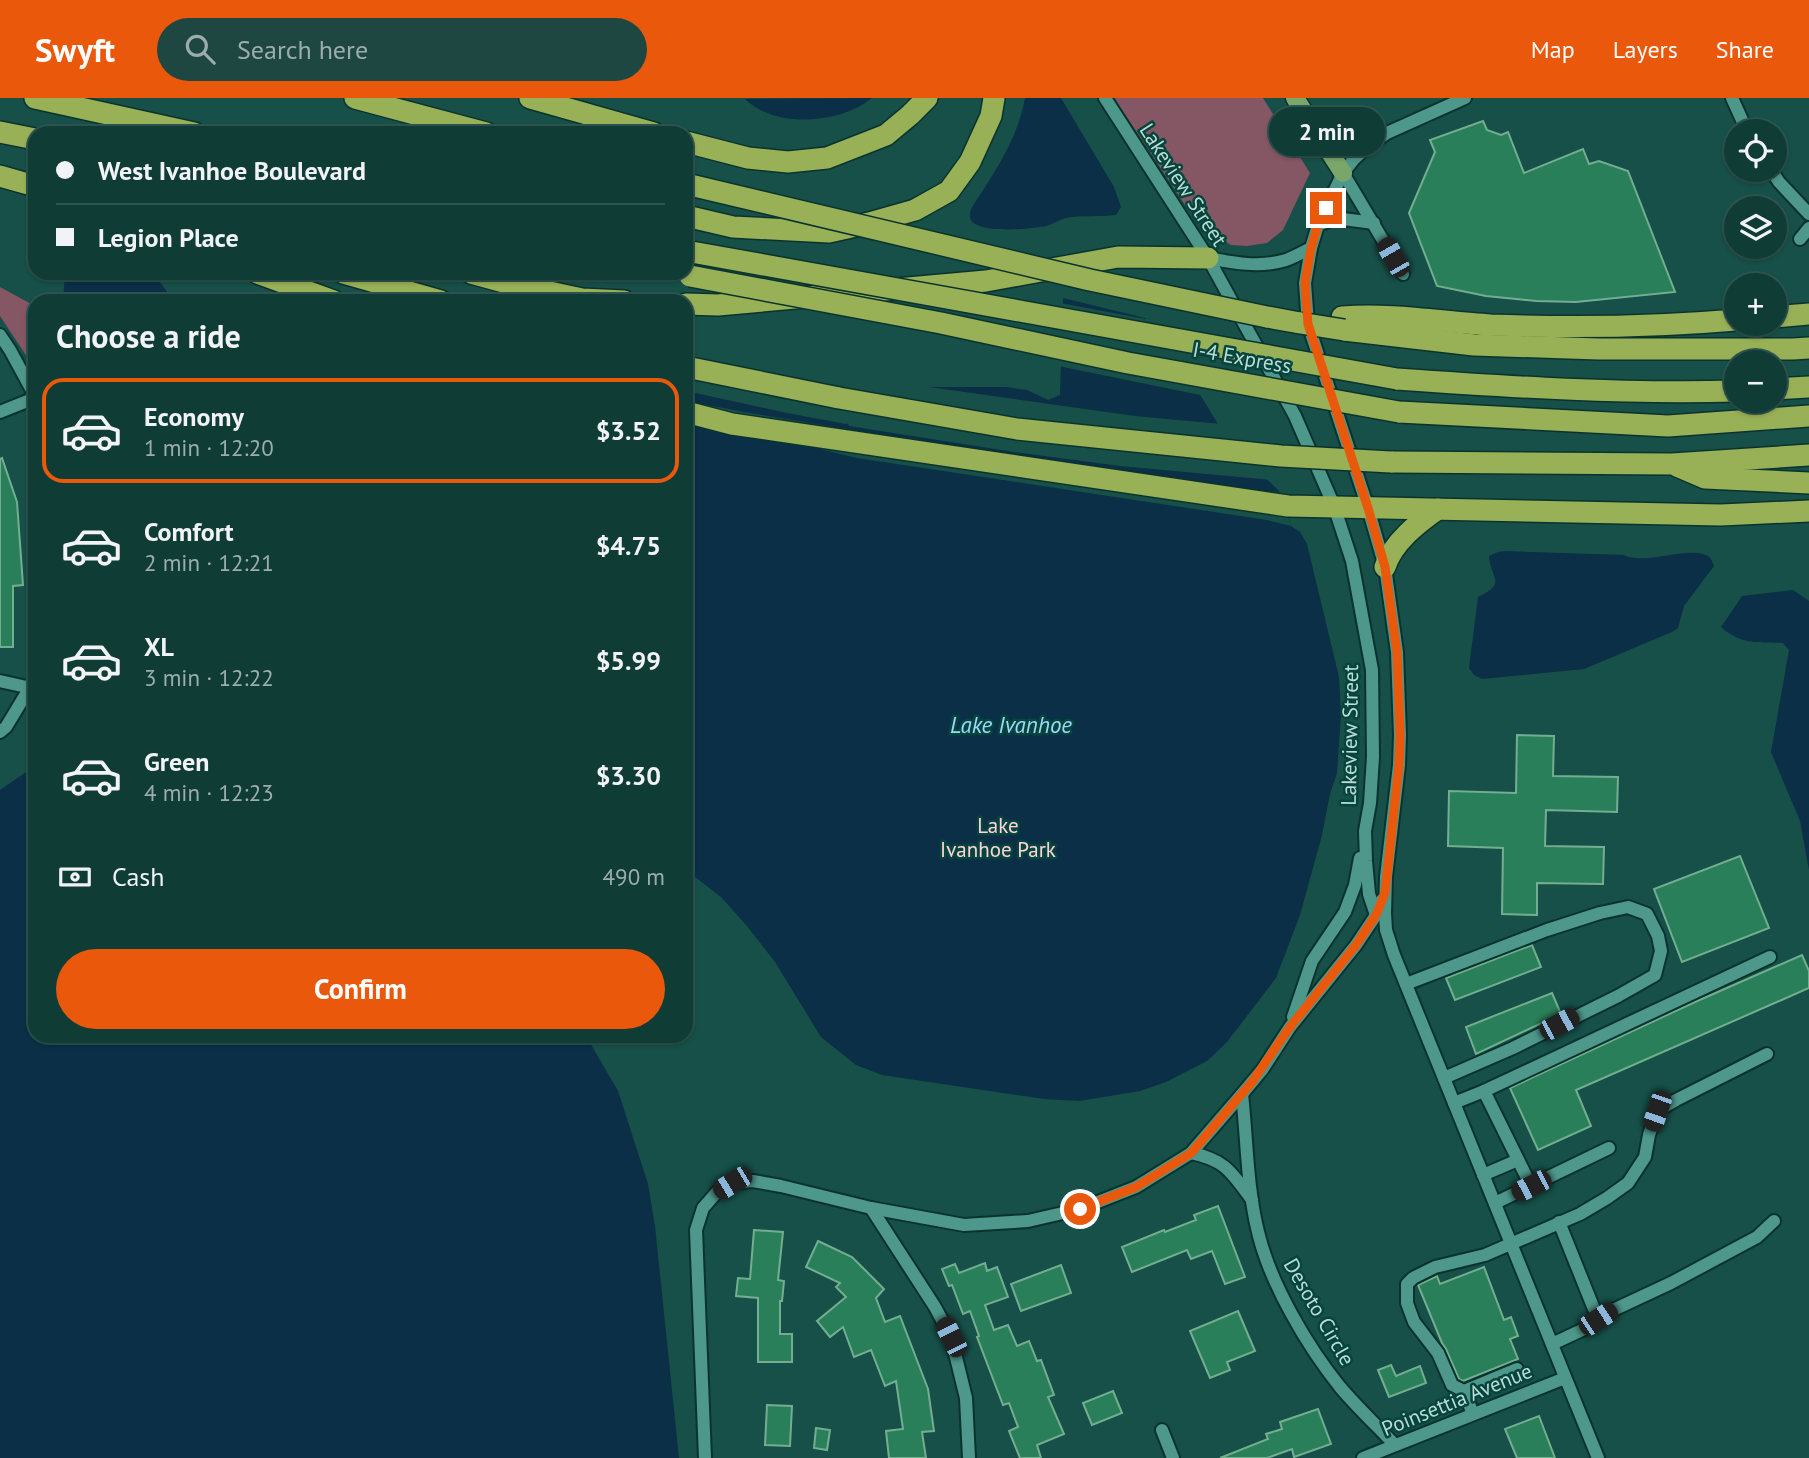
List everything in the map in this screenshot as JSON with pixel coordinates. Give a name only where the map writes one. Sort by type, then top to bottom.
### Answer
[{"type":"highway","points":[[35,98],[162,126]]},
{"type":"highway","points":[[355,98],[460,126]]},
{"type":"highway","points":[[530,98],[631,126]]},
{"type":"highway","points":[[693,144],[748,158],[788,162],[827,158],[886,135],[927,98]]},
{"type":"highway","points":[[693,218],[733,227],[829,232],[915,210],[949,191],[970,162],[990,116],[994,98]]},
{"type":"highway","points":[[0,132],[28,138]]},
{"type":"highway","points":[[6,178],[28,184]]},
{"type":"highway","points":[[693,186],[1090,280],[1300,323],[1343,323],[1488,345],[1599,349],[1809,348]]},
{"type":"highway","name":"I-4 Express","points":[[693,252],[1397,379],[1573,390],[1724,390]]},
{"type":"highway","points":[[693,304],[718,305],[973,282],[1118,257],[1208,258]]},
{"type":"highway","name":"I-4 Express","points":[[693,277],[941,323],[1128,363],[1399,412],[1668,426],[1809,416]]},
{"type":"highway","points":[[276,280],[315,294]]},
{"type":"highway","points":[[368,280],[416,294]]},
{"type":"highway","points":[[497,280],[559,294]]},
{"type":"highway","points":[[1787,316],[1809,314]]},
{"type":"highway","points":[[1343,323],[1360,315],[1549,326],[1724,321]]},
{"type":"highway","points":[[693,368],[839,398],[1017,429],[1281,456],[1391,462],[1672,464],[1809,456]]},
{"type":"highway","points":[[1787,388],[1809,387]]},
{"type":"highway","points":[[693,414],[746,426],[1288,506],[1721,514],[1809,511]]},
{"type":"highway","points":[[1672,464],[1705,478],[1809,483]]},
{"type":"highway","points":[[1385,567],[1388,556],[1397,545],[1421,521],[1438,509]]},
{"type":"main road","points":[[1295,98],[1343,173]]},
{"type":"street","name":"Lakeview Street","points":[[1105,98],[1208,258],[1295,416],[1334,506],[1352,561],[1372,670],[1373,757],[1365,831],[1369,894],[1376,915],[1386,930],[1598,1458]]},
{"type":"street","name":"Lakeview Street","points":[[1386,930],[1385,893],[1397,794],[1400,735],[1397,652],[1385,567],[1308,324],[1305,283],[1318,225],[1343,173],[1353,159],[1387,133],[1465,98]]},
{"type":"street","points":[[1732,98],[1742,119]]},
{"type":"street","points":[[1343,173],[1403,274]]},
{"type":"street","points":[[1779,182],[1809,214]]},
{"type":"street","points":[[1318,225],[1334,219],[1374,223]]},
{"type":"street","points":[[1800,239],[1809,228]]},
{"type":"street","points":[[1208,258],[1239,264],[1265,265],[1288,260],[1311,248]]},
{"type":"street","points":[[0,335],[28,383]]},
{"type":"street","points":[[0,412],[28,400]]},
{"type":"street","points":[[0,681],[28,683]]},
{"type":"street","points":[[0,732],[6,727],[28,691]]},
{"type":"street","points":[[1290,1027],[1312,961],[1345,912],[1356,885],[1365,831]]},
{"type":"street","points":[[705,1458],[696,1230],[703,1208],[717,1192],[732,1183],[753,1181],[871,1208],[964,1225],[1028,1221],[1080,1209],[1136,1187],[1191,1153],[1242,1094],[1262,1070],[1290,1027],[1356,945],[1376,915],[1385,893]]},
{"type":"street","points":[[1406,984],[1547,930],[1628,906],[1647,914],[1658,936],[1661,951],[1655,975],[1513,1048],[1444,1078]]},
{"type":"street","points":[[1454,1103],[1770,957]]},
{"type":"street","points":[[1473,1414],[1464,1391],[1452,1385],[1438,1353],[1414,1322],[1406,1303],[1407,1284],[1435,1267],[1485,1255],[1580,1214],[1607,1198],[1628,1183],[1645,1157],[1657,1111],[1768,1054]]},
{"type":"street","points":[[1484,1091],[1531,1186]]},
{"type":"street","name":"Desoto Circle","points":[[1242,1094],[1252,1200],[1263,1250],[1274,1277],[1315,1352],[1341,1388],[1395,1445]]},
{"type":"street","points":[[1495,1203],[1609,1148]]},
{"type":"street","points":[[1191,1153],[1210,1157],[1230,1171],[1252,1200]]},
{"type":"street","points":[[1483,1175],[1518,1160]]},
{"type":"street","points":[[871,1208],[935,1307],[951,1337],[966,1398],[969,1458]]},
{"type":"street","points":[[1552,1344],[1757,1237],[1774,1221]]},
{"type":"street","points":[[1559,1222],[1598,1319]]},
{"type":"street","points":[[1464,1391],[1517,1370]]},
{"type":"street","name":"Poinsettia Avenue","points":[[1363,1458],[1565,1378]]},
{"type":"street","points":[[1163,1430],[1173,1458]]},
{"type":"shaded area","points":[[1114,98],[1263,98],[1310,173],[1283,230],[1267,243],[1247,246],[1231,245],[1214,235],[1197,209],[1185,205]]},
{"type":"shaded area","points":[[0,287],[28,302],[28,358],[0,316]]},
{"type":"water","points":[[872,98],[843,113],[808,120],[773,115],[758,109],[745,99]]},
{"type":"water","points":[[1025,98],[1061,98],[1114,187],[1121,207],[1116,215],[1066,218],[1046,226],[1018,229],[994,229],[971,220],[971,209],[1010,143]]},
{"type":"water","points":[[64,280],[158,280],[169,294],[64,294]]},
{"type":"water","name":"Lake Ivanhoe","points":[[1063,298],[1145,318],[1174,352],[1229,442],[1280,492],[1291,526],[1300,532],[1307,544],[1339,677],[1341,715],[1337,773],[1322,835],[1300,915],[1276,978],[1227,1042],[1207,1061],[1166,1082],[1140,1091],[1079,1101],[1044,1099],[882,1075],[856,1065],[821,1037],[775,962],[747,926],[721,897],[693,875],[693,393],[846,424],[873,418],[908,404],[926,387],[1006,387],[1027,390],[1048,400],[1060,395]]},
{"type":"water","points":[[1505,551],[1624,555],[1633,558],[1700,553],[1709,557],[1714,566],[1684,606],[1678,628],[1672,632],[1584,669],[1482,679],[1474,675],[1469,668],[1478,597],[1495,584],[1489,556]]},
{"type":"water","points":[[1793,590],[1809,601],[1809,870],[1800,821],[1771,752],[1789,650],[1783,643],[1743,640],[1721,627],[1742,596]]},
{"type":"water","points":[[28,771],[28,1043],[590,1043],[618,1091],[648,1184],[655,1226],[679,1458],[0,1458],[0,790]]},
{"type":"pier","points":[[15,98],[92,98],[102,126],[28,126],[28,135]]},
{"type":"pier","points":[[1060,303],[1151,320],[1177,351],[1205,396],[1058,366]]},
{"type":"pier","points":[[922,386],[1135,416],[1222,424],[1231,439],[1273,480],[1120,466],[849,426],[847,420],[906,401]]},
{"type":"pier","points":[[693,402],[859,431],[1251,490],[1280,492],[1291,526],[1267,520],[857,458],[791,442],[693,424]]},
{"type":"building","points":[[1483,121],[1487,130],[1501,135],[1508,132],[1524,173],[1583,149],[1589,164],[1599,161],[1628,171],[1675,292],[1576,302],[1536,301],[1486,296],[1437,286],[1409,213],[1435,152],[1430,140]]},
{"type":"building","points":[[2,458],[17,502],[23,585],[13,586],[13,647],[0,647]]},
{"type":"building","points":[[1517,735],[1554,736],[1553,776],[1618,777],[1617,812],[1546,810],[1545,846],[1604,847],[1603,884],[1537,883],[1537,915],[1502,914],[1503,848],[1448,846],[1449,791],[1516,793]]},
{"type":"building","points":[[1740,856],[1769,928],[1682,962],[1654,889]]},
{"type":"building","points":[[1532,945],[1541,967],[1455,1000],[1446,978]]},
{"type":"building","points":[[1802,955],[1809,971],[1809,988],[1576,1090],[1591,1126],[1538,1150],[1510,1088]]},
{"type":"building","points":[[1552,993],[1561,1014],[1476,1054],[1466,1027]]},
{"type":"building","points":[[1218,1206],[1245,1277],[1225,1284],[1212,1251],[1191,1259],[1187,1250],[1132,1272],[1122,1247],[1196,1220],[1194,1215]]},
{"type":"building","points":[[754,1230],[783,1232],[778,1280],[784,1281],[780,1301],[780,1334],[792,1334],[792,1362],[758,1362],[758,1298],[736,1296],[738,1278],[750,1279]]},
{"type":"building","points":[[818,1241],[852,1257],[884,1289],[876,1298],[885,1322],[900,1316],[928,1389],[934,1431],[922,1432],[926,1458],[889,1458],[886,1431],[903,1429],[896,1381],[885,1386],[871,1350],[854,1357],[843,1327],[830,1337],[817,1321],[846,1297],[836,1287],[840,1283],[806,1267]]},
{"type":"building","points":[[985,1263],[987,1271],[997,1267],[1008,1297],[985,1305],[994,1330],[1008,1325],[1017,1346],[1029,1341],[1037,1361],[1041,1360],[1054,1395],[1048,1397],[1064,1434],[1037,1445],[1041,1458],[1020,1458],[1009,1431],[1018,1427],[1009,1403],[1003,1405],[970,1311],[963,1314],[952,1285],[949,1286],[942,1269],[955,1264],[959,1273]]},
{"type":"building","points":[[1061,1265],[1071,1293],[1021,1311],[1011,1284]]},
{"type":"building","points":[[1484,1267],[1504,1320],[1511,1317],[1518,1336],[1510,1339],[1518,1359],[1463,1381],[1459,1379],[1442,1343],[1418,1285],[1437,1276],[1440,1284]]},
{"type":"building","points":[[1238,1311],[1255,1351],[1227,1362],[1230,1370],[1210,1378],[1190,1331]]},
{"type":"building","points":[[1391,1365],[1396,1376],[1420,1366],[1426,1383],[1389,1397],[1378,1370]]},
{"type":"building","points":[[1113,1391],[1122,1413],[1092,1425],[1083,1403]]},
{"type":"building","points":[[767,1405],[792,1406],[790,1446],[765,1445]]},
{"type":"building","points":[[1318,1409],[1331,1444],[1294,1457],[1292,1449],[1267,1458],[1220,1458],[1268,1439],[1266,1434],[1282,1429],[1280,1422]]},
{"type":"building","points":[[1539,1416],[1555,1458],[1517,1458],[1505,1429]]},
{"type":"building","points":[[816,1428],[830,1430],[827,1450],[814,1448]]},
{"type":"route","points":[[1080,1209],[1136,1187],[1191,1153],[1262,1070],[1290,1027],[1356,945],[1376,915],[1385,893],[1399,765],[1397,652],[1385,567],[1308,324],[1305,283],[1311,248],[1326,208]]},
{"type":"park label","name":"Lake Ivanhoe Park","points":[[998,838]]}]
